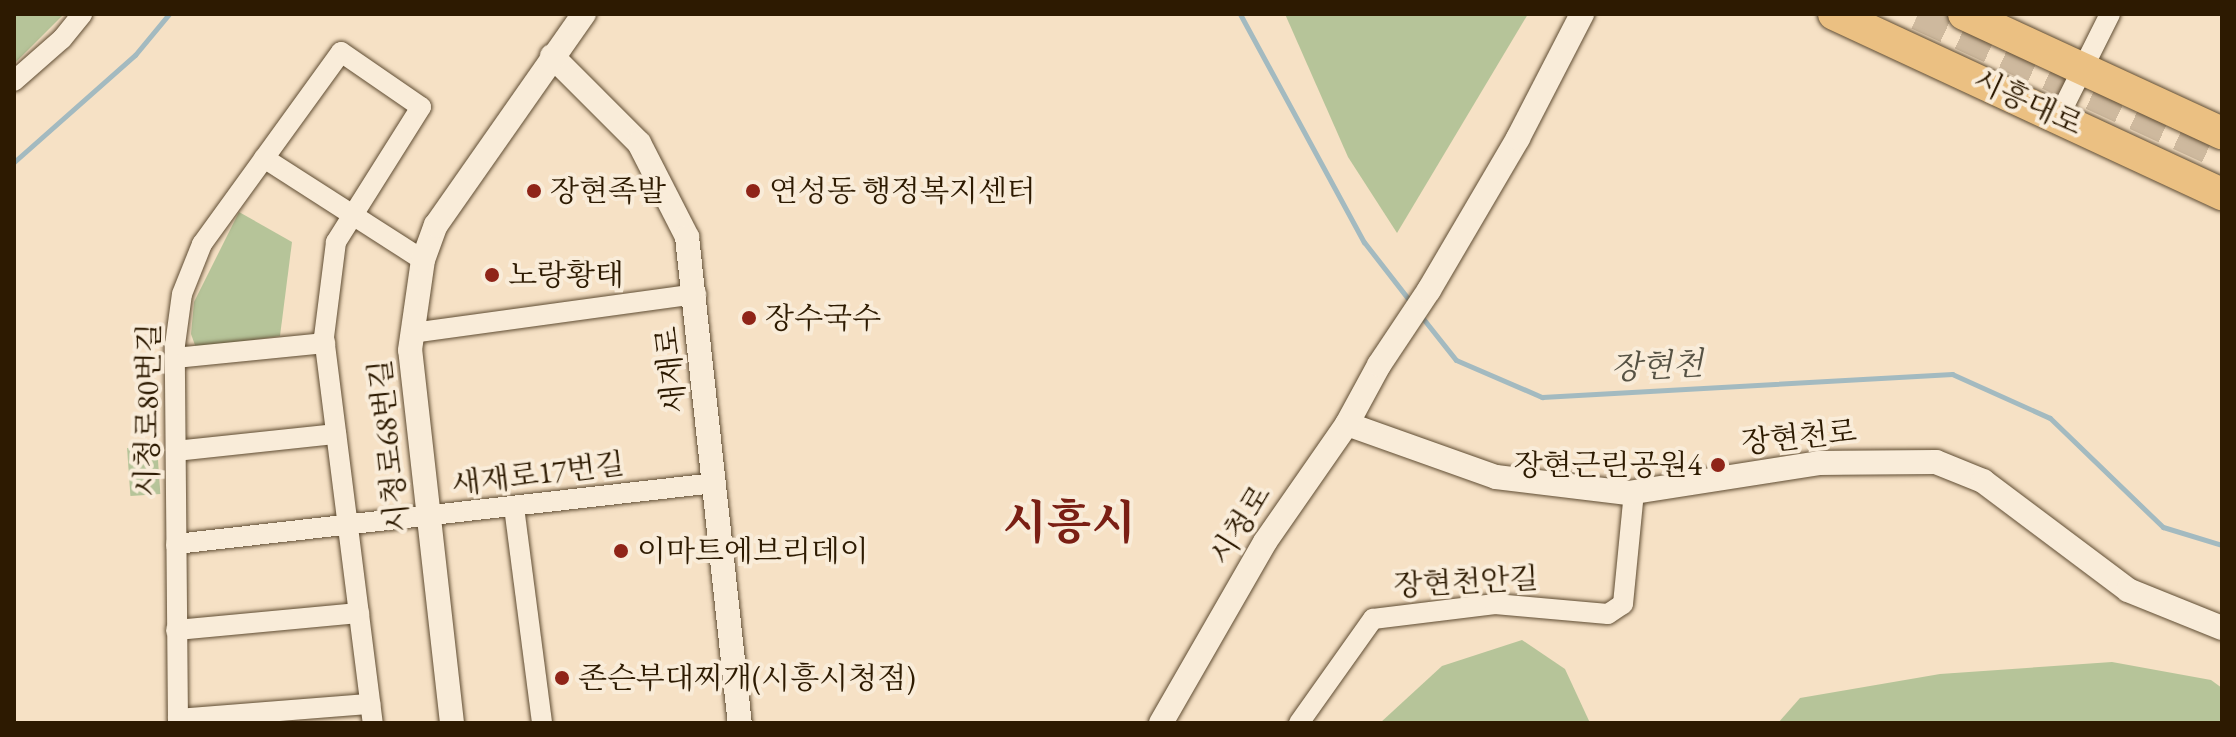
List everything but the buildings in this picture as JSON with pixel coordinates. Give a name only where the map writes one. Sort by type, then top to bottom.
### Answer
[{"type":"main road","name":"시흥대로","points":[[1834,14],[2222,194]]},
{"type":"main road","name":"시흥대로","points":[[1964,14],[2222,133]]},
{"type":"street","points":[[14,81],[62,39],[82,14]]},
{"type":"street","name":"시청로68번길","points":[[452,723],[412,333],[423,260],[436,225],[584,14]]},
{"type":"street","name":"시청로","points":[[1161,723],[1265,542],[1347,424],[1379,365],[1429,290],[1518,138],[1582,14]]},
{"type":"street","points":[[2059,116],[2110,14]]},
{"type":"street","name":"시청로80번길","points":[[178,721],[175,358],[182,294],[202,244],[341,52],[421,107],[351,218]]},
{"type":"street","name":"새재로","points":[[552,56],[639,143],[687,237],[696,294],[740,723]]},
{"type":"street","points":[[264,158],[351,218],[423,260]]},
{"type":"street","points":[[178,721],[372,713],[325,343],[336,242],[351,218]]},
{"type":"street","points":[[412,333],[696,294]]},
{"type":"street","points":[[175,358],[325,343]]},
{"type":"street","name":"장현천로","points":[[1347,424],[1496,477],[1634,492],[1819,463],[1936,462],[1983,481],[2128,590],[2222,628]]},
{"type":"street","points":[[176,451],[336,434]]},
{"type":"street","name":"새재로17번길","points":[[176,544],[348,527],[715,483]]},
{"type":"street","name":"장현천안길","points":[[1299,723],[1373,619],[1495,604],[1608,614],[1623,604],[1634,492]]},
{"type":"street","points":[[514,507],[542,723]]},
{"type":"street","points":[[176,630],[359,613]]},
{"type":"green space","points":[[14,14],[64,14],[14,64]]},
{"type":"green space","points":[[1285,14],[1528,14],[1397,233],[1348,157]]},
{"type":"green space","points":[[239,212],[292,242],[280,336],[196,348],[191,334],[194,302]]},
{"type":"green space","points":[[157,446],[160,494],[130,496],[127,448]]},
{"type":"green space","points":[[1522,640],[1565,669],[1590,723],[1380,723],[1442,666]]},
{"type":"green space","points":[[2112,662],[2211,680],[2222,688],[2222,723],[1778,723],[1800,698],[1940,674]]},
{"type":"waterway","name":"장현천","points":[[14,162],[135,55],[169,14]]},
{"type":"waterway","name":"장현천","points":[[1240,14],[1364,242],[1413,305]]},
{"type":"waterway","name":"장현천","points":[[1421,316],[1456,360],[1542,397],[1952,374],[2050,418],[2163,527],[2222,545]]},
{"type":"tunnel","points":[[1918,14],[2222,154]]},
{"type":"place","name":"장현족발","points":[[534,191]]},
{"type":"place","name":"연성동 행정복지센터","points":[[753,191]]},
{"type":"place","name":"노랑황태","points":[[492,275]]},
{"type":"place","name":"장수국수","points":[[749,318]]},
{"type":"place","name":"장현근린공원4","points":[[1718,465]]},
{"type":"place","name":"이마트에브리데이","points":[[621,551]]},
{"type":"place","name":"존슨부대찌개(시흥시청점)","points":[[562,678]]},
{"type":"district","name":"시흥시","points":[[1069,522]]}]
